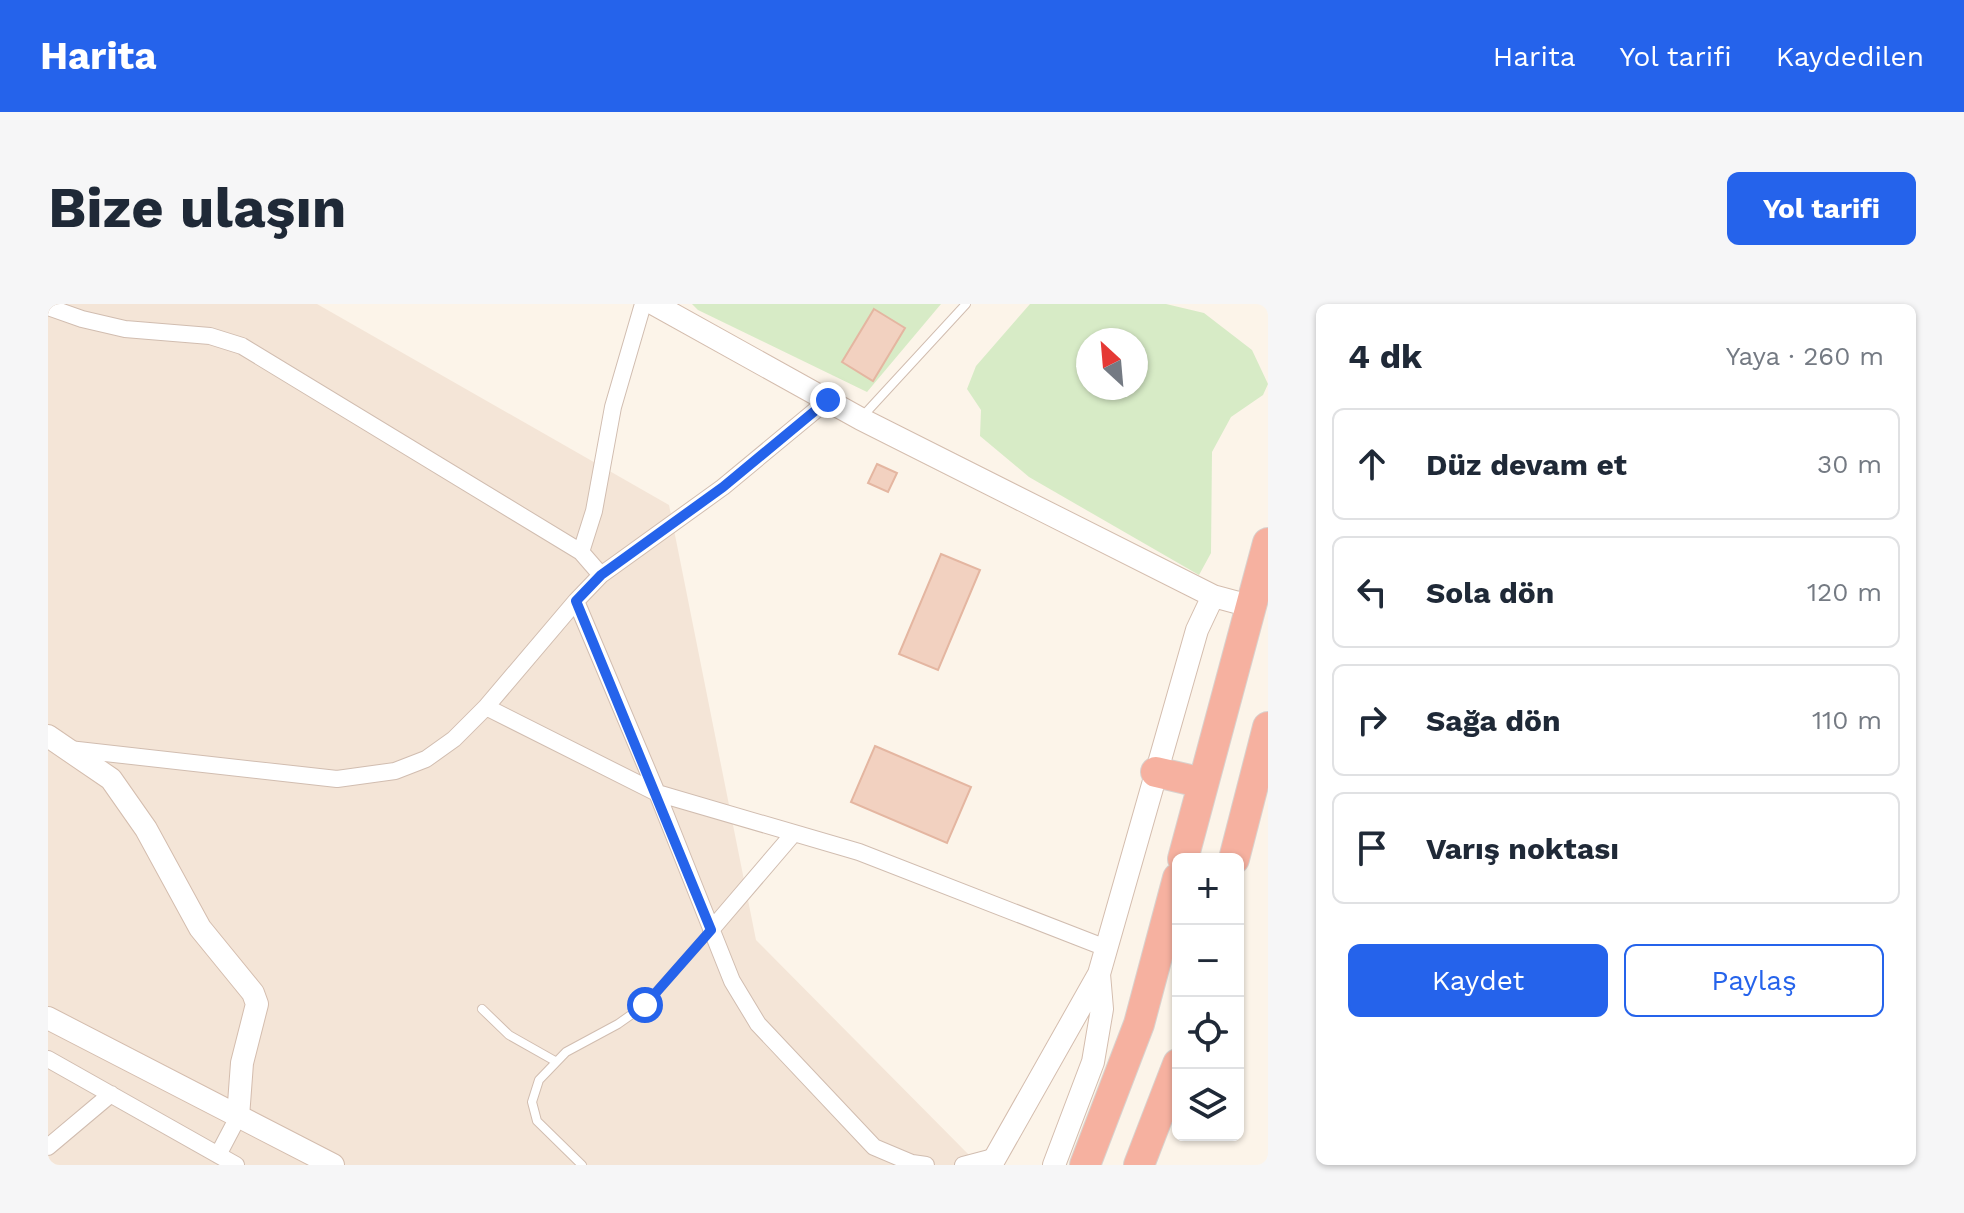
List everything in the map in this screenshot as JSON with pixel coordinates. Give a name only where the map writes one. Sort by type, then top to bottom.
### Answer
[{"type":"highway","points":[[1185,853],[1268,543]]},
{"type":"highway","points":[[1236,853],[1268,727]]},
{"type":"highway","points":[[1156,772],[1203,783]]},
{"type":"highway","points":[[1085,1165],[1139,1024],[1172,900]]},
{"type":"highway","points":[[1139,1165],[1176,1069]]},
{"type":"street","points":[[581,552],[594,511],[613,407],[643,304]]},
{"type":"street","points":[[654,304],[861,419],[1213,596],[1250,606]]},
{"type":"street","points":[[48,307],[125,329],[210,336],[242,346],[581,552],[601,575]]},
{"type":"street","points":[[57,742],[337,779],[395,771],[426,759],[454,739],[486,707],[601,575],[723,487],[828,400]]},
{"type":"street","points":[[963,1165],[994,1160],[1099,974],[1197,630],[1213,596]]},
{"type":"street","points":[[576,601],[732,981],[758,1024],[874,1147],[912,1163],[926,1165]]},
{"type":"street","points":[[486,707],[657,793],[859,852],[1106,948]]},
{"type":"street","points":[[57,742],[111,779],[146,829],[200,928],[253,993],[257,1004],[242,1063],[238,1117],[218,1155]]},
{"type":"street","points":[[711,930],[794,833]]},
{"type":"street","points":[[1054,1165],[1093,1062],[1102,1009],[1099,974]]},
{"type":"street","points":[[48,1018],[333,1165]]},
{"type":"street","points":[[48,1059],[236,1165]]},
{"type":"street","points":[[48,1147],[111,1094]]},
{"type":"lane","points":[[861,419],[966,304]]},
{"type":"lane","points":[[582,1165],[537,1121],[533,1112],[535,1087],[555,1061],[645,1005],[711,930]]},
{"type":"lane","points":[[482,1009],[509,1035],[555,1061]]},
{"type":"shaded area","points":[[48,304],[317,304],[669,505],[756,940],[972,1158],[969,1165],[48,1165]]},
{"type":"green space","points":[[692,304],[941,304],[867,392],[698,310]]},
{"type":"green space","points":[[1030,304],[1166,304],[1204,313],[1252,350],[1268,384],[1263,395],[1231,417],[1212,452],[1211,553],[1199,575],[1029,477],[980,436],[981,410],[967,389],[976,366]]},
{"type":"building","points":[[874,309],[905,328],[873,381],[842,362]]},
{"type":"building","points":[[877,464],[897,473],[888,492],[868,483]]},
{"type":"building","points":[[941,554],[980,570],[938,670],[899,654]]},
{"type":"building","points":[[875,746],[971,787],[947,843],[851,802]]},
{"type":"route","points":[[645,1005],[711,930],[576,601],[601,575],[723,487],[828,400]]}]
